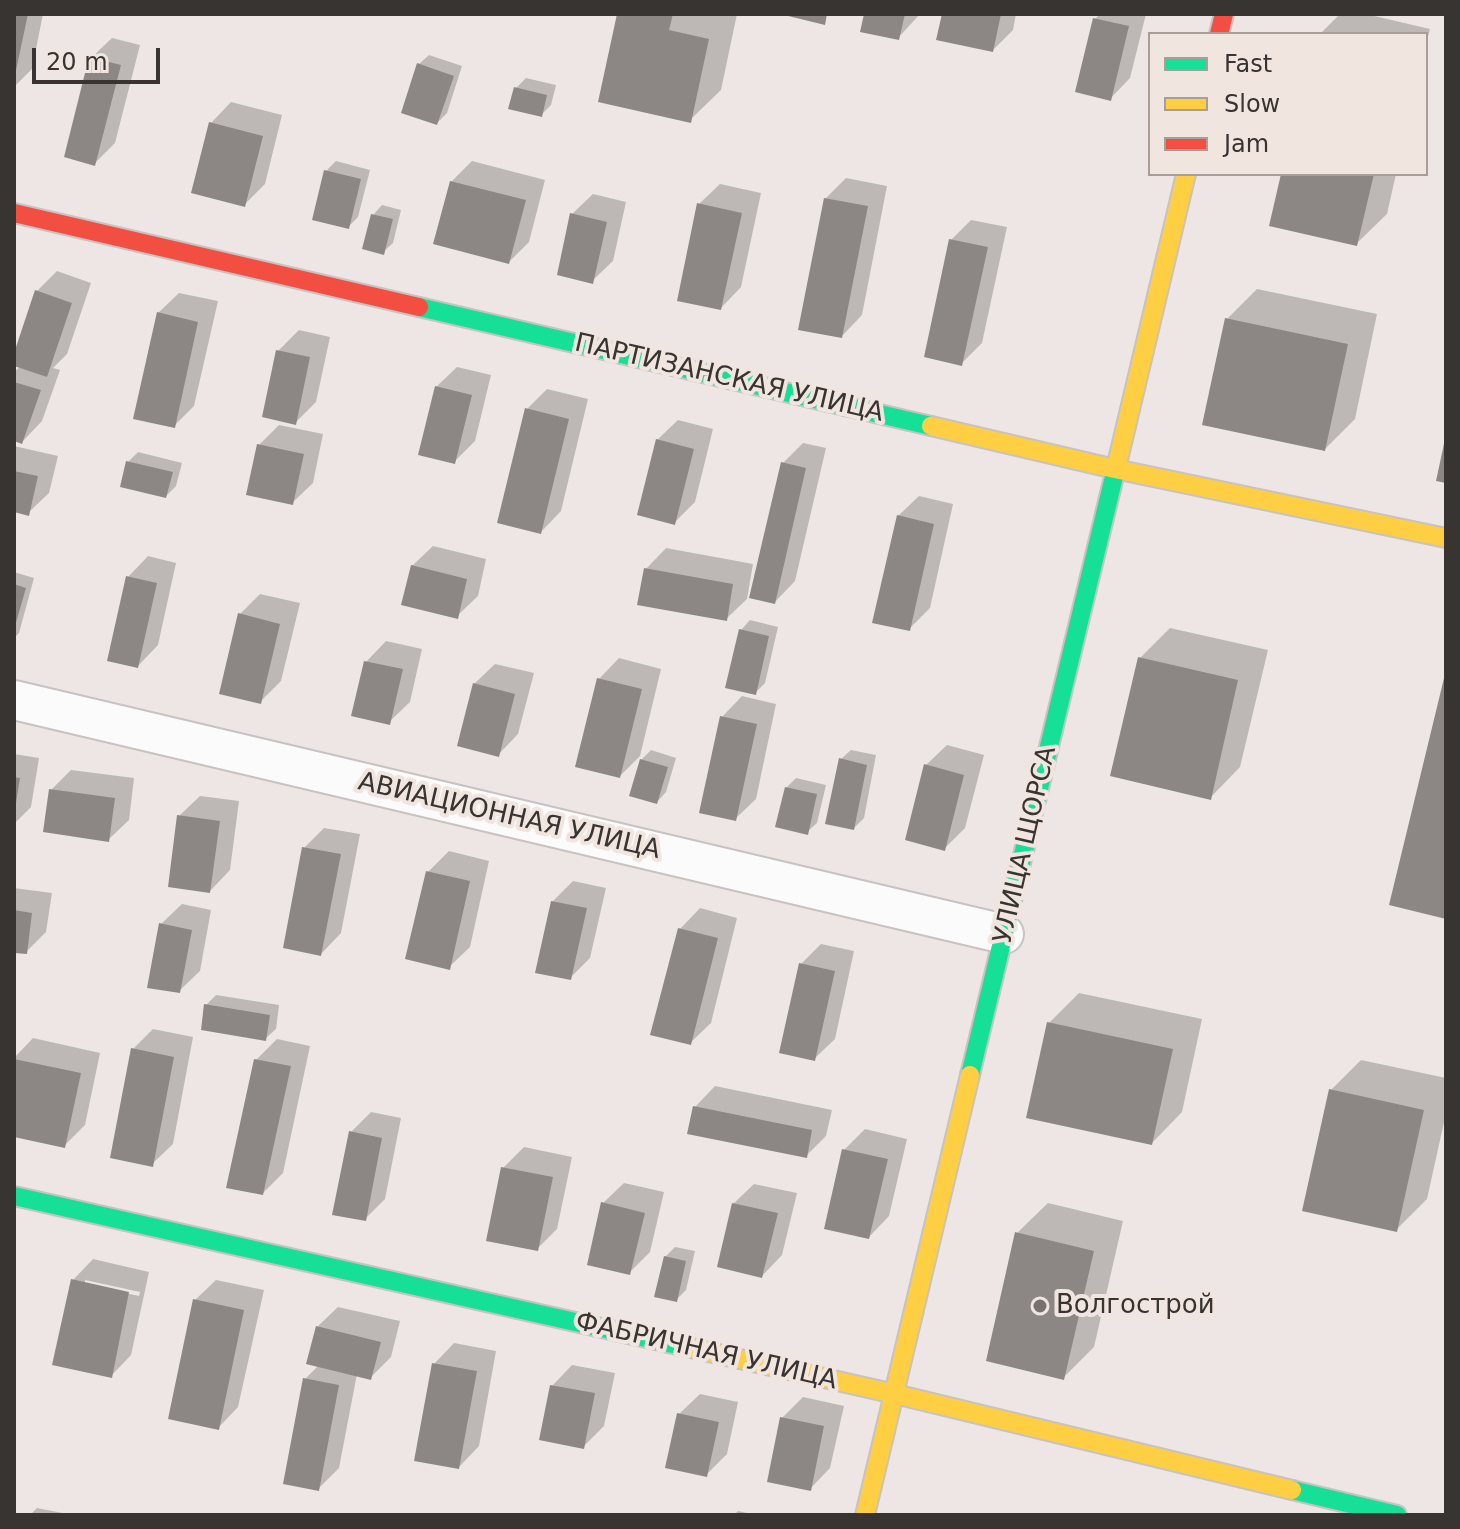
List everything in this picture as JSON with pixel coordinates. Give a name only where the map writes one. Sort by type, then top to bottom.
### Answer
[{"type":"street","name":"УЛИЦА ЩОРСА","points":[[865,1515],[1186,176]]},
{"type":"street","name":"ПАРТИЗАНСКАЯ УЛИЦА","points":[[14,213],[1115,469],[1446,538]]},
{"type":"street","name":"АВИАЦИОННАЯ УЛИЦА","points":[[14,700],[1004,934]]},
{"type":"street","name":"ФАБРИЧНАЯ УЛИЦА","points":[[14,1196],[895,1394],[1397,1515]]},
{"type":"building","points":[[14,14],[28,14],[15,75],[14,74]]},
{"type":"building","points":[[617,14],[673,14],[669,30],[709,39],[691,123],[598,102]]},
{"type":"building","points":[[780,14],[827,14],[825,25]]},
{"type":"building","points":[[864,14],[905,14],[899,40],[860,32]]},
{"type":"building","points":[[942,14],[1001,14],[993,52],[936,40]]},
{"type":"building","points":[[1093,18],[1129,26],[1111,101],[1075,92]]},
{"type":"building","points":[[89,57],[121,65],[95,166],[64,157]]},
{"type":"building","points":[[417,63],[454,76],[437,125],[401,113]]},
{"type":"building","points":[[514,87],[547,95],[542,117],[508,109]]},
{"type":"building","points":[[209,122],[263,136],[245,207],[191,193]]},
{"type":"building","points":[[324,170],[361,179],[349,229],[312,220]]},
{"type":"building","points":[[1281,176],[1374,176],[1357,246],[1269,226]]},
{"type":"building","points":[[450,181],[526,200],[509,264],[433,244]]},
{"type":"building","points":[[824,198],[868,206],[842,338],[798,330]]},
{"type":"building","points":[[697,203],[742,213],[721,310],[677,301]]},
{"type":"building","points":[[570,213],[607,222],[593,284],[557,275]]},
{"type":"building","points":[[371,214],[393,219],[384,255],[362,249]]},
{"type":"building","points":[[949,239],[988,247],[962,366],[924,357]]},
{"type":"building","points":[[35,290],[72,303],[47,377],[14,366],[14,353]]},
{"type":"building","points":[[157,312],[198,322],[175,428],[133,419]]},
{"type":"building","points":[[1225,318],[1348,344],[1325,451],[1202,425]]},
{"type":"building","points":[[276,350],[310,357],[296,425],[262,417]]},
{"type":"building","points":[[14,382],[41,390],[22,444],[14,441]]},
{"type":"building","points":[[435,386],[472,395],[455,464],[418,455]]},
{"type":"building","points":[[525,408],[569,419],[541,534],[497,523]]},
{"type":"building","points":[[656,439],[694,449],[675,525],[637,515]]},
{"type":"building","points":[[1446,440],[1446,483],[1436,481]]},
{"type":"building","points":[[257,444],[304,454],[293,505],[246,495]]},
{"type":"building","points":[[126,461],[173,472],[166,498],[120,487]]},
{"type":"building","points":[[781,462],[806,468],[775,604],[749,598]]},
{"type":"building","points":[[14,471],[38,476],[29,516],[14,512]]},
{"type":"building","points":[[897,515],[934,524],[910,631],[872,623]]},
{"type":"building","points":[[411,565],[467,579],[458,619],[401,605]]},
{"type":"building","points":[[644,568],[733,584],[727,621],[637,605]]},
{"type":"building","points":[[126,576],[157,583],[138,668],[107,661]]},
{"type":"building","points":[[14,584],[26,588],[15,626],[14,626]]},
{"type":"building","points":[[238,613],[280,624],[261,704],[219,694]]},
{"type":"building","points":[[739,629],[769,636],[756,695],[725,688]]},
{"type":"building","points":[[1138,657],[1238,680],[1211,800],[1110,776]]},
{"type":"building","points":[[364,661],[403,669],[390,725],[351,716]]},
{"type":"building","points":[[1446,675],[1446,919],[1389,905]]},
{"type":"building","points":[[597,678],[642,689],[620,778],[575,767]]},
{"type":"building","points":[[473,683],[515,694],[499,757],[457,746]]},
{"type":"building","points":[[720,716],[757,724],[736,821],[699,813]]},
{"type":"building","points":[[839,758],[867,765],[854,830],[825,824]]},
{"type":"building","points":[[640,759],[668,767],[657,804],[629,796]]},
{"type":"building","points":[[924,764],[964,775],[945,851],[905,840]]},
{"type":"building","points":[[14,777],[20,778],[16,803],[14,803]]},
{"type":"building","points":[[785,787],[817,794],[808,835],[775,827]]},
{"type":"building","points":[[49,789],[115,798],[109,842],[43,832]]},
{"type":"building","points":[[177,815],[220,821],[210,893],[168,887]]},
{"type":"building","points":[[302,847],[341,854],[321,956],[283,948]]},
{"type":"building","points":[[426,871],[470,881],[450,970],[405,959]]},
{"type":"building","points":[[551,901],[587,908],[571,980],[535,973]]},
{"type":"building","points":[[14,910],[32,913],[27,954],[14,953]]},
{"type":"building","points":[[159,923],[192,930],[180,993],[147,988]]},
{"type":"building","points":[[678,928],[718,938],[691,1045],[650,1035]]},
{"type":"building","points":[[799,963],[835,971],[815,1061],[779,1053]]},
{"type":"building","points":[[204,1004],[270,1015],[266,1041],[201,1030]]},
{"type":"building","points":[[1047,1022],[1173,1049],[1152,1145],[1026,1118]]},
{"type":"building","points":[[131,1048],[174,1057],[153,1167],[110,1158]]},
{"type":"building","points":[[14,1059],[81,1073],[65,1148],[14,1137]]},
{"type":"building","points":[[254,1059],[291,1066],[263,1195],[226,1188]]},
{"type":"building","points":[[1329,1089],[1424,1110],[1397,1232],[1302,1211]]},
{"type":"building","points":[[693,1106],[812,1130],[807,1158],[687,1134]]},
{"type":"building","points":[[349,1131],[382,1138],[366,1221],[332,1215]]},
{"type":"building","points":[[842,1149],[888,1159],[869,1239],[824,1229]]},
{"type":"building","points":[[501,1167],[553,1177],[538,1251],[486,1241]]},
{"type":"building","points":[[601,1202],[645,1213],[630,1275],[587,1265]]},
{"type":"building","points":[[732,1203],[778,1213],[762,1278],[717,1267]]},
{"type":"building","name":"Волгострой","points":[[1015,1232],[1094,1251],[1064,1380],[986,1361]]},
{"type":"building","points":[[664,1256],[686,1261],[677,1302],[654,1297]]},
{"type":"building","points":[[71,1279],[129,1292],[112,1378],[52,1365]]},
{"type":"building","points":[[193,1299],[244,1310],[219,1430],[168,1419]]},
{"type":"building","points":[[316,1326],[381,1342],[371,1380],[306,1364]]},
{"type":"building","points":[[432,1363],[477,1371],[459,1469],[414,1461]]},
{"type":"building","points":[[303,1378],[339,1385],[319,1491],[283,1484]]},
{"type":"building","points":[[550,1385],[595,1393],[584,1449],[539,1440]]},
{"type":"building","points":[[677,1413],[719,1422],[707,1477],[665,1468]]},
{"type":"building","points":[[780,1417],[824,1426],[811,1491],[767,1482]]},
{"type":"traffic: fast","points":[[419,307],[931,426]]},
{"type":"traffic: fast","points":[[970,1075],[1117,464]]},
{"type":"traffic: fast","points":[[14,1196],[691,1348]]},
{"type":"traffic: fast","points":[[1292,1490],[1397,1515]]},
{"type":"traffic: slow","points":[[1117,464],[1186,176]]},
{"type":"traffic: slow","points":[[931,426],[1115,469],[1446,538]]},
{"type":"traffic: slow","points":[[865,1515],[970,1075]]},
{"type":"traffic: slow","points":[[691,1348],[1292,1490]]},
{"type":"traffic: jam","points":[[1220,32],[1224,14]]},
{"type":"traffic: jam","points":[[14,213],[419,307]]},
{"type":"place","name":"Волгострой","points":[[1040,1306]]}]
